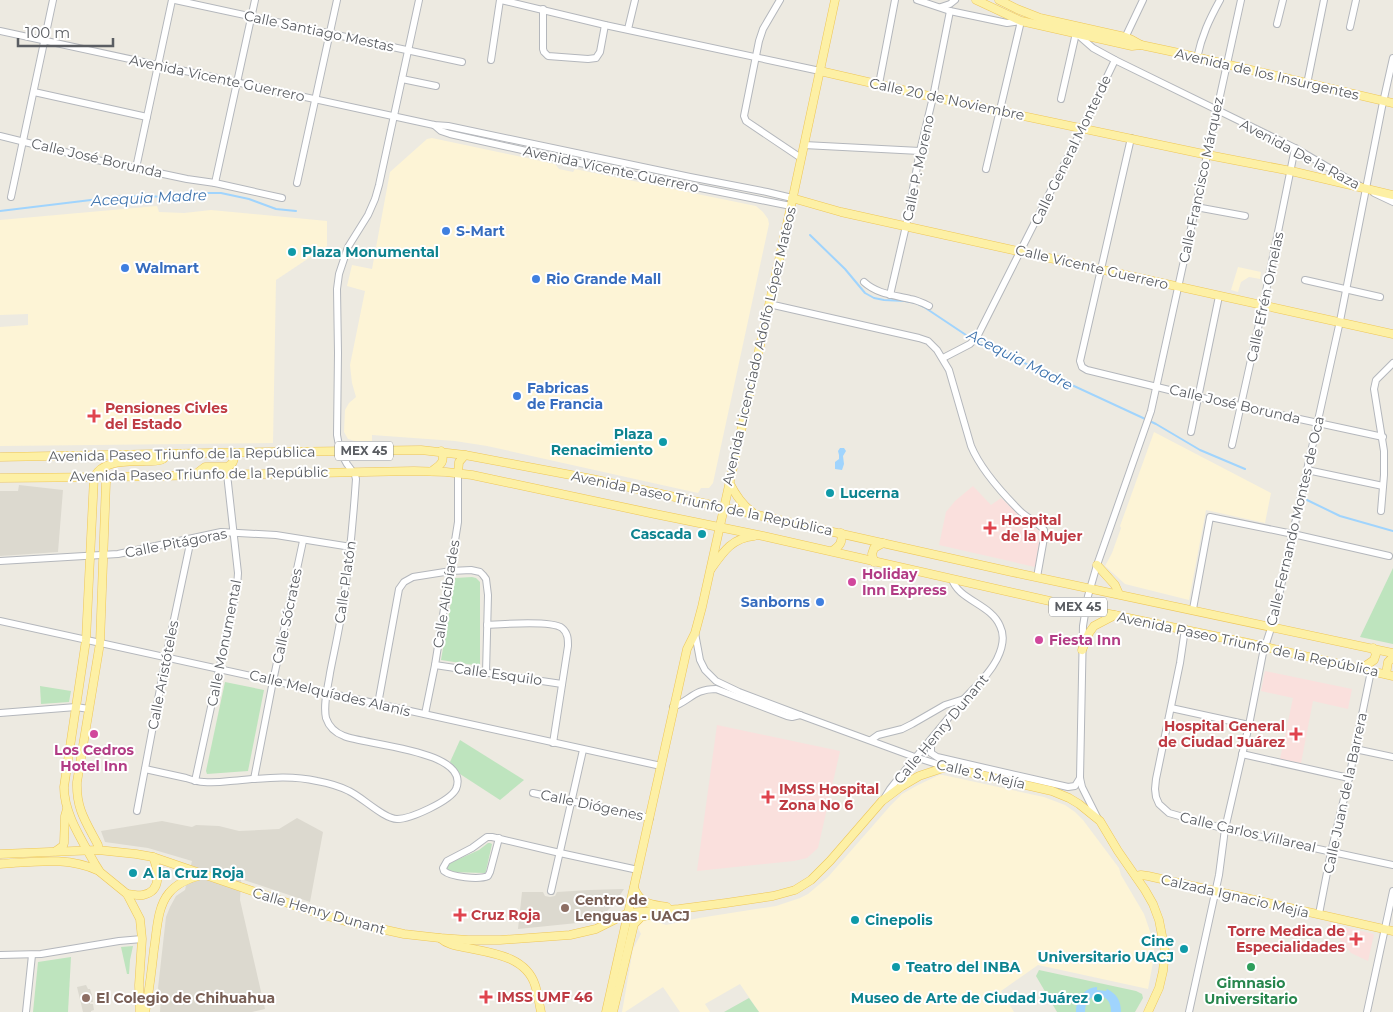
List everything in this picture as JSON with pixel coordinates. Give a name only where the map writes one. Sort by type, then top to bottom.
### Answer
[{"type":"main road","name":"Avenida Licenciado Adolfo López Mateos","points":[[606,1012],[687,649],[695,633],[709,573],[835,0]]},
{"type":"main road","points":[[976,0],[1021,21],[1076,33],[1124,40]]},
{"type":"main road","points":[[999,0],[1040,18],[1124,40]]},
{"type":"main road","name":"Avenida de los Insurgentes","points":[[1124,40],[1132,40],[1141,45],[1393,103]]},
{"type":"main road","name":"Calle 20 de Noviembre","points":[[820,71],[934,97],[1291,171],[1393,195]]},
{"type":"main road","name":"Calle Vicente Guerrero","points":[[792,202],[1393,334]]},
{"type":"main road","points":[[432,471],[442,464],[443,457],[441,451]]},
{"type":"main road","name":"Avenida Paseo Triunfo de la República","points":[[0,457],[441,451],[609,483],[1037,577],[1373,648],[1393,655]]},
{"type":"main road","points":[[196,474],[205,468],[231,466],[235,453]]},
{"type":"main road","points":[[100,872],[67,809],[64,795],[86,640],[93,482],[99,470],[105,466],[114,463],[156,461],[163,459],[169,454]]},
{"type":"main road","points":[[458,473],[459,462],[465,455]]},
{"type":"main road","points":[[126,476],[120,472],[119,468],[120,465],[128,462]]},
{"type":"main road","name":"Avenida Paseo Triunfo de la Repúblic","points":[[0,478],[432,471],[458,473]]},
{"type":"main road","name":"Avenida Paseo Triunfo de la República","points":[[458,473],[515,483],[763,536],[1115,616],[1185,629],[1390,675]]},
{"type":"main road","points":[[98,850],[98,845],[80,810],[76,795],[100,643],[106,482],[109,477]]},
{"type":"main road","points":[[729,482],[740,501],[753,514]]},
{"type":"main road","points":[[832,552],[841,543],[841,533]]},
{"type":"main road","points":[[709,573],[720,556],[731,544],[745,537],[763,536]]},
{"type":"main road","points":[[874,562],[872,554],[874,548],[884,543]]},
{"type":"main road","points":[[1097,565],[1115,585],[1119,594]]},
{"type":"main road","points":[[1082,650],[1094,626],[1115,616]]},
{"type":"main road","points":[[1361,669],[1374,660],[1376,654],[1373,648]]},
{"type":"main road","points":[[1390,675],[1388,662],[1393,655]]},
{"type":"main road","points":[[882,801],[919,776],[946,767]]},
{"type":"main road","name":"Calle S. Mejía","points":[[946,767],[1052,791],[1079,804],[1100,821],[1145,890],[1156,912],[1163,936],[1165,951],[1161,983],[1148,1012]]},
{"type":"main road","name":"Calle Henry Dunant","points":[[0,854],[98,850],[153,857],[293,906],[345,921],[404,934],[440,938],[500,940],[570,935],[596,929],[628,913],[676,910],[774,896],[795,890],[804,886],[830,861],[882,801]]},
{"type":"main road","points":[[56,851],[64,843],[67,809]]},
{"type":"main road","points":[[127,894],[143,895],[149,893],[154,888],[158,875],[153,857]]},
{"type":"main road","points":[[0,864],[70,862],[91,867],[100,872],[127,894],[140,919],[142,939],[140,1012]]},
{"type":"main road","points":[[144,1012],[159,917],[164,900],[180,883],[202,875]]},
{"type":"main road","name":"Calzada Ignacio Mejía","points":[[1136,876],[1148,876],[1389,930]]},
{"type":"main road","points":[[634,888],[637,896],[644,901],[676,910]]},
{"type":"main road","points":[[613,1012],[635,921],[645,915],[676,910]]},
{"type":"main road","points":[[440,938],[446,944],[496,954],[518,963],[532,977],[541,1012]]},
{"type":"street","points":[[10,197],[53,0]]},
{"type":"street","points":[[136,168],[174,0]]},
{"type":"street","name":"Calle Santiago Mestas","points":[[174,0],[462,62]]},
{"type":"street","points":[[215,183],[255,0]]},
{"type":"street","points":[[298,183],[337,0]]},
{"type":"street","points":[[353,472],[340,451],[337,435],[338,282],[348,247],[375,200],[419,0]]},
{"type":"street","points":[[491,60],[500,0]]},
{"type":"street","name":"Calle 20 de Noviembre","points":[[500,0],[605,25],[820,71]]},
{"type":"street","points":[[628,29],[635,0]]},
{"type":"street","points":[[780,0],[758,41],[744,113],[746,121],[801,158]]},
{"type":"street","points":[[879,84],[894,0]]},
{"type":"street","points":[[917,0],[950,11],[1007,23],[1021,21],[986,169]]},
{"type":"street","points":[[941,7],[956,0]]},
{"type":"street","points":[[1124,40],[1143,0]]},
{"type":"street","points":[[1197,58],[1201,39],[1220,0]]},
{"type":"street","name":"Calle Francisco Márquez","points":[[1080,778],[1082,650],[1085,609],[1097,565],[1151,411],[1241,0]]},
{"type":"street","points":[[1277,24],[1283,0]]},
{"type":"street","points":[[1307,84],[1324,0]]},
{"type":"street","points":[[1350,27],[1356,0]]},
{"type":"street","points":[[543,9],[543,49],[546,54],[551,56],[596,58],[600,52],[605,25]]},
{"type":"street","name":"Calle P. Moreno","points":[[890,295],[906,226],[920,151],[934,97],[950,11]]},
{"type":"street","name":"Avenida Vicente Guerrero","points":[[0,31],[316,100],[578,154],[792,202]]},
{"type":"street","points":[[1061,98],[1076,33]]},
{"type":"street","name":"Avenida De la Raza","points":[[1076,33],[1093,48],[1115,60],[1295,148],[1366,189],[1393,202]]},
{"type":"street","name":"Calle Fernando Montes de Oca","points":[[1189,1012],[1216,892],[1225,829],[1265,647],[1272,627],[1308,470],[1340,321],[1393,58]]},
{"type":"street","name":"Calle General Monterde","points":[[943,358],[970,344],[977,337],[1083,128],[1115,60]]},
{"type":"street","points":[[402,79],[436,86]]},
{"type":"street","points":[[34,92],[147,116]]},
{"type":"street","name":"Calle José Borunda","points":[[0,136],[136,168],[282,198]]},
{"type":"street","points":[[1100,270],[1131,138]]},
{"type":"street","points":[[804,146],[920,151]]},
{"type":"street","name":"Calle Efrén Ornelas","points":[[1232,446],[1295,148]]},
{"type":"street","points":[[1196,207],[1245,216]]},
{"type":"street","name":"Calle José Borunda","points":[[1100,270],[1080,361],[1082,367],[1087,370],[1198,397],[1383,437]]},
{"type":"street","points":[[1305,280],[1380,297]]},
{"type":"street","points":[[864,282],[878,291],[913,299],[930,306]]},
{"type":"street","points":[[1191,432],[1219,296]]},
{"type":"street","points":[[768,304],[919,338],[928,342],[937,350],[949,370],[970,446],[975,456],[981,466],[1020,511],[1044,530],[1037,577]]},
{"type":"street","points":[[1381,511],[1384,451],[1374,384],[1393,363]]},
{"type":"street","points":[[1384,451],[1393,448]]},
{"type":"street","points":[[1308,470],[1383,486]]},
{"type":"street","name":"Calle Platón","points":[[145,769],[205,782],[296,777],[332,784],[350,791],[386,816],[394,819],[404,819],[442,802],[455,791],[457,785],[456,776],[448,765],[441,761],[415,751],[345,737],[332,729],[329,724],[325,711],[327,692],[351,548],[356,479],[353,472]]},
{"type":"street","name":"Calle Alcibíades","points":[[425,714],[451,571],[459,509],[458,473]]},
{"type":"street","name":"Calle Monumental","points":[[195,780],[238,587],[227,474]]},
{"type":"street","points":[[1193,610],[1210,518],[1293,534],[1389,556]]},
{"type":"street","name":"Calle Pitágoras","points":[[0,561],[118,554],[221,532],[276,535],[351,548]]},
{"type":"street","name":"Calle Aristóteles","points":[[136,811],[191,539]]},
{"type":"street","name":"Calle Sócrates","points":[[254,780],[303,541]]},
{"type":"street","points":[[378,704],[399,589],[404,582],[413,577],[471,570],[480,572],[483,575],[487,584],[486,673]]},
{"type":"street","name":"Calle Henry Dunant","points":[[882,801],[965,698],[983,680],[994,666],[1001,650],[1002,630],[997,620],[991,612],[958,590],[952,579]]},
{"type":"street","name":"Calle Melquíades Alanís","points":[[0,621],[661,766]]},
{"type":"street","points":[[487,624],[555,625],[561,627],[568,637],[553,743]]},
{"type":"street","points":[[1185,629],[1171,708],[1249,725]]},
{"type":"street","name":"Calle S. Mejía","points":[[695,633],[700,660],[705,670],[716,681],[739,692],[800,715],[916,758],[946,767]]},
{"type":"street","name":"Calle Esquilo","points":[[435,665],[562,684]]},
{"type":"street","name":"Calle Juan de la Barrera","points":[[1319,914],[1371,671]]},
{"type":"street","name":"Calle S. Mejía","points":[[674,707],[696,693],[716,689],[787,716],[800,715]]},
{"type":"street","points":[[871,740],[878,735],[902,729],[945,706],[965,698]]},
{"type":"street","points":[[0,713],[76,707],[89,709]]},
{"type":"street","name":"Calle Carlos Villareal","points":[[1171,708],[1155,789],[1156,797],[1163,809],[1175,816],[1225,829],[1393,865]]},
{"type":"street","points":[[933,738],[930,749],[937,757],[1068,787],[1075,786],[1080,778]]},
{"type":"street","points":[[1355,749],[1393,757]]},
{"type":"street","points":[[551,891],[583,750]]},
{"type":"street","points":[[1242,754],[1349,778]]},
{"type":"street","points":[[1080,778],[1084,792],[1100,821]]},
{"type":"street","name":"Calle Diógenes","points":[[533,793],[650,818]]},
{"type":"street","points":[[498,838],[488,876],[481,878],[451,875],[444,871],[444,864],[447,861],[488,837],[498,838],[638,870]]},
{"type":"street","points":[[1367,1012],[1389,930],[1393,891]]},
{"type":"street","points":[[0,955],[32,955],[142,939]]},
{"type":"street","points":[[26,1012],[32,955]]},
{"type":"shaded area","points":[[432,138],[555,164],[559,169],[573,172],[575,169],[756,206],[763,212],[769,224],[713,483],[709,488],[701,488],[698,493],[487,446],[455,441],[372,435],[372,441],[348,439],[344,432],[345,410],[356,397],[350,365],[365,291],[347,286],[352,265],[372,269],[390,172],[427,139]]},
{"type":"shaded area","points":[[157,206],[159,212],[184,213],[211,210],[327,221],[327,246],[276,280],[273,443],[0,446],[0,327],[28,325],[28,314],[0,315],[0,220]]},
{"type":"shaded area","points":[[1238,267],[1261,272],[1260,279],[1249,277],[1241,282],[1238,292],[1231,290]]},
{"type":"shaded area","points":[[1154,432],[1271,493],[1265,523],[1206,510],[1189,600],[1125,584],[1105,566],[1112,553]]},
{"type":"shaded area","points":[[19,485],[63,490],[58,552],[0,556],[0,491],[18,491]]},
{"type":"shaded area","name":"Hospital de la Mujer","points":[[973,486],[991,505],[1001,498],[1041,532],[1035,567],[939,545],[946,512],[955,501]]},
{"type":"shaded area","name":"Hospital General de Ciudad Juárez","points":[[1265,671],[1352,689],[1348,709],[1313,701],[1301,763],[1280,759],[1293,698],[1261,691]]},
{"type":"shaded area","name":"IMSS Hospital Zona No 6","points":[[717,725],[840,751],[818,848],[807,858],[697,871]]},
{"type":"shaded area","points":[[939,775],[1044,797],[1065,805],[1083,820],[1119,868],[1121,875],[1144,914],[1154,943],[1154,957],[1148,989],[1038,965],[1001,991],[1014,1012],[759,1012],[740,984],[705,1004],[710,1012],[680,1012],[663,987],[625,1012],[622,1012],[633,949],[641,934],[638,928],[642,921],[653,920],[666,925],[776,906],[800,898],[808,894],[828,877],[902,794]]},
{"type":"shaded area","points":[[297,818],[323,832],[310,902],[241,879],[240,900],[265,1009],[252,1012],[160,1012],[161,998],[158,988],[166,917],[176,896],[185,890],[192,861],[148,848],[105,842],[101,831],[162,821],[192,827],[196,825],[219,826],[239,831],[279,829]]},
{"type":"shaded area","name":"Centro de Lenguas - UACJ","points":[[624,889],[607,911],[587,922],[518,929],[522,892],[543,892],[545,896],[550,897],[555,896],[557,892]]},
{"type":"shaded area","name":"Torre Medica de Especialidades","points":[[1327,923],[1374,934],[1368,961],[1351,953]]},
{"type":"shaded area","name":"El Colegio de Chihuahua","points":[[86,985],[92,995],[93,1002],[90,1002],[90,1004],[93,1004],[94,1010],[91,1012],[83,1012],[77,987]]},
{"type":"green space","points":[[1393,568],[1393,644],[1360,637]]},
{"type":"green space","points":[[472,577],[480,582],[480,666],[441,660],[455,578]]},
{"type":"green space","points":[[225,682],[264,690],[248,771],[207,774],[206,771]]},
{"type":"green space","points":[[40,686],[71,691],[69,702],[41,704]]},
{"type":"green space","points":[[460,740],[524,780],[500,800],[460,774],[450,762]]},
{"type":"green space","points":[[488,843],[492,844],[485,873],[449,872],[447,870],[450,863],[479,850]]},
{"type":"green space","points":[[133,946],[129,974],[127,974],[121,947]]},
{"type":"green space","points":[[71,957],[68,1012],[33,1012],[38,962]]},
{"type":"green space","points":[[1039,970],[1136,991],[1142,994],[1143,998],[1135,1012],[1057,1012],[1036,976]]},
{"type":"green space","points":[[749,998],[759,1012],[724,1012]]},
{"type":"water","points":[[840,448],[844,448],[846,451],[843,456],[844,464],[842,470],[835,469],[835,462],[839,459],[838,451]]},
{"type":"water","points":[[1097,987],[1097,990],[1106,991],[1107,989],[1116,996],[1121,1012],[1111,1012],[1107,1000],[1098,996],[1089,1000],[1085,1012],[1076,1012],[1077,1003],[1082,995],[1088,990]]},
{"type":"waterway","name":"Acequia Madre","points":[[0,211],[124,196],[186,198],[208,193],[221,193],[249,199],[276,209],[296,211]]},
{"type":"waterway","name":"Acequia Madre","points":[[810,235],[845,269],[865,293],[874,298],[884,300],[916,303],[972,339]]},
{"type":"waterway","name":"Acequia Madre","points":[[977,341],[1156,424],[1200,450],[1245,469]]},
{"type":"waterway","name":"Acequia Madre","points":[[1307,500],[1340,516],[1393,531]]},
{"type":"place","name":"S-Mart","points":[[446,231]]},
{"type":"place","name":"Plaza Monumental","points":[[292,252]]},
{"type":"place","name":"Walmart","points":[[125,268]]},
{"type":"place","name":"Rio Grande Mall","points":[[536,279]]},
{"type":"place","name":"Fabricas de Francia","points":[[517,396]]},
{"type":"place","name":"Pensiones Civles del Estado","points":[[94,416]]},
{"type":"place","name":"Plaza Renacimiento","points":[[663,442]]},
{"type":"place","name":"Lucerna","points":[[830,493]]},
{"type":"place","name":"Hospital de la Mujer","points":[[990,528]]},
{"type":"place","name":"Cascada","points":[[702,534]]},
{"type":"place","name":"Holiday Inn Express","points":[[852,582]]},
{"type":"place","name":"Sanborns","points":[[820,602]]},
{"type":"place","name":"Fiesta Inn","points":[[1039,640]]},
{"type":"place","name":"Los Cedros Hotel Inn","points":[[94,734]]},
{"type":"place","name":"Hospital General de Ciudad Juárez","points":[[1296,734]]},
{"type":"place","name":"IMSS Hospital Zona No 6","points":[[768,797]]},
{"type":"place","name":"A la Cruz Roja","points":[[133,873]]},
{"type":"place","name":"Centro de Lenguas - UACJ","points":[[565,908]]},
{"type":"place","name":"Cruz Roja","points":[[460,915]]},
{"type":"place","name":"Cinepolis","points":[[855,920]]},
{"type":"place","name":"Torre Medica de Especialidades","points":[[1356,939]]},
{"type":"place","name":"Cine Universitario UACJ","points":[[1184,949]]},
{"type":"place","name":"Teatro del INBA","points":[[896,967]]},
{"type":"place","name":"Gimnasio Universitario","points":[[1251,967]]},
{"type":"place","name":"IMSS UMF 46","points":[[486,997]]},
{"type":"place","name":"El Colegio de Chihuahua","points":[[86,998]]},
{"type":"place","name":"Museo de Arte de Ciudad Juárez","points":[[1098,998]]}]
